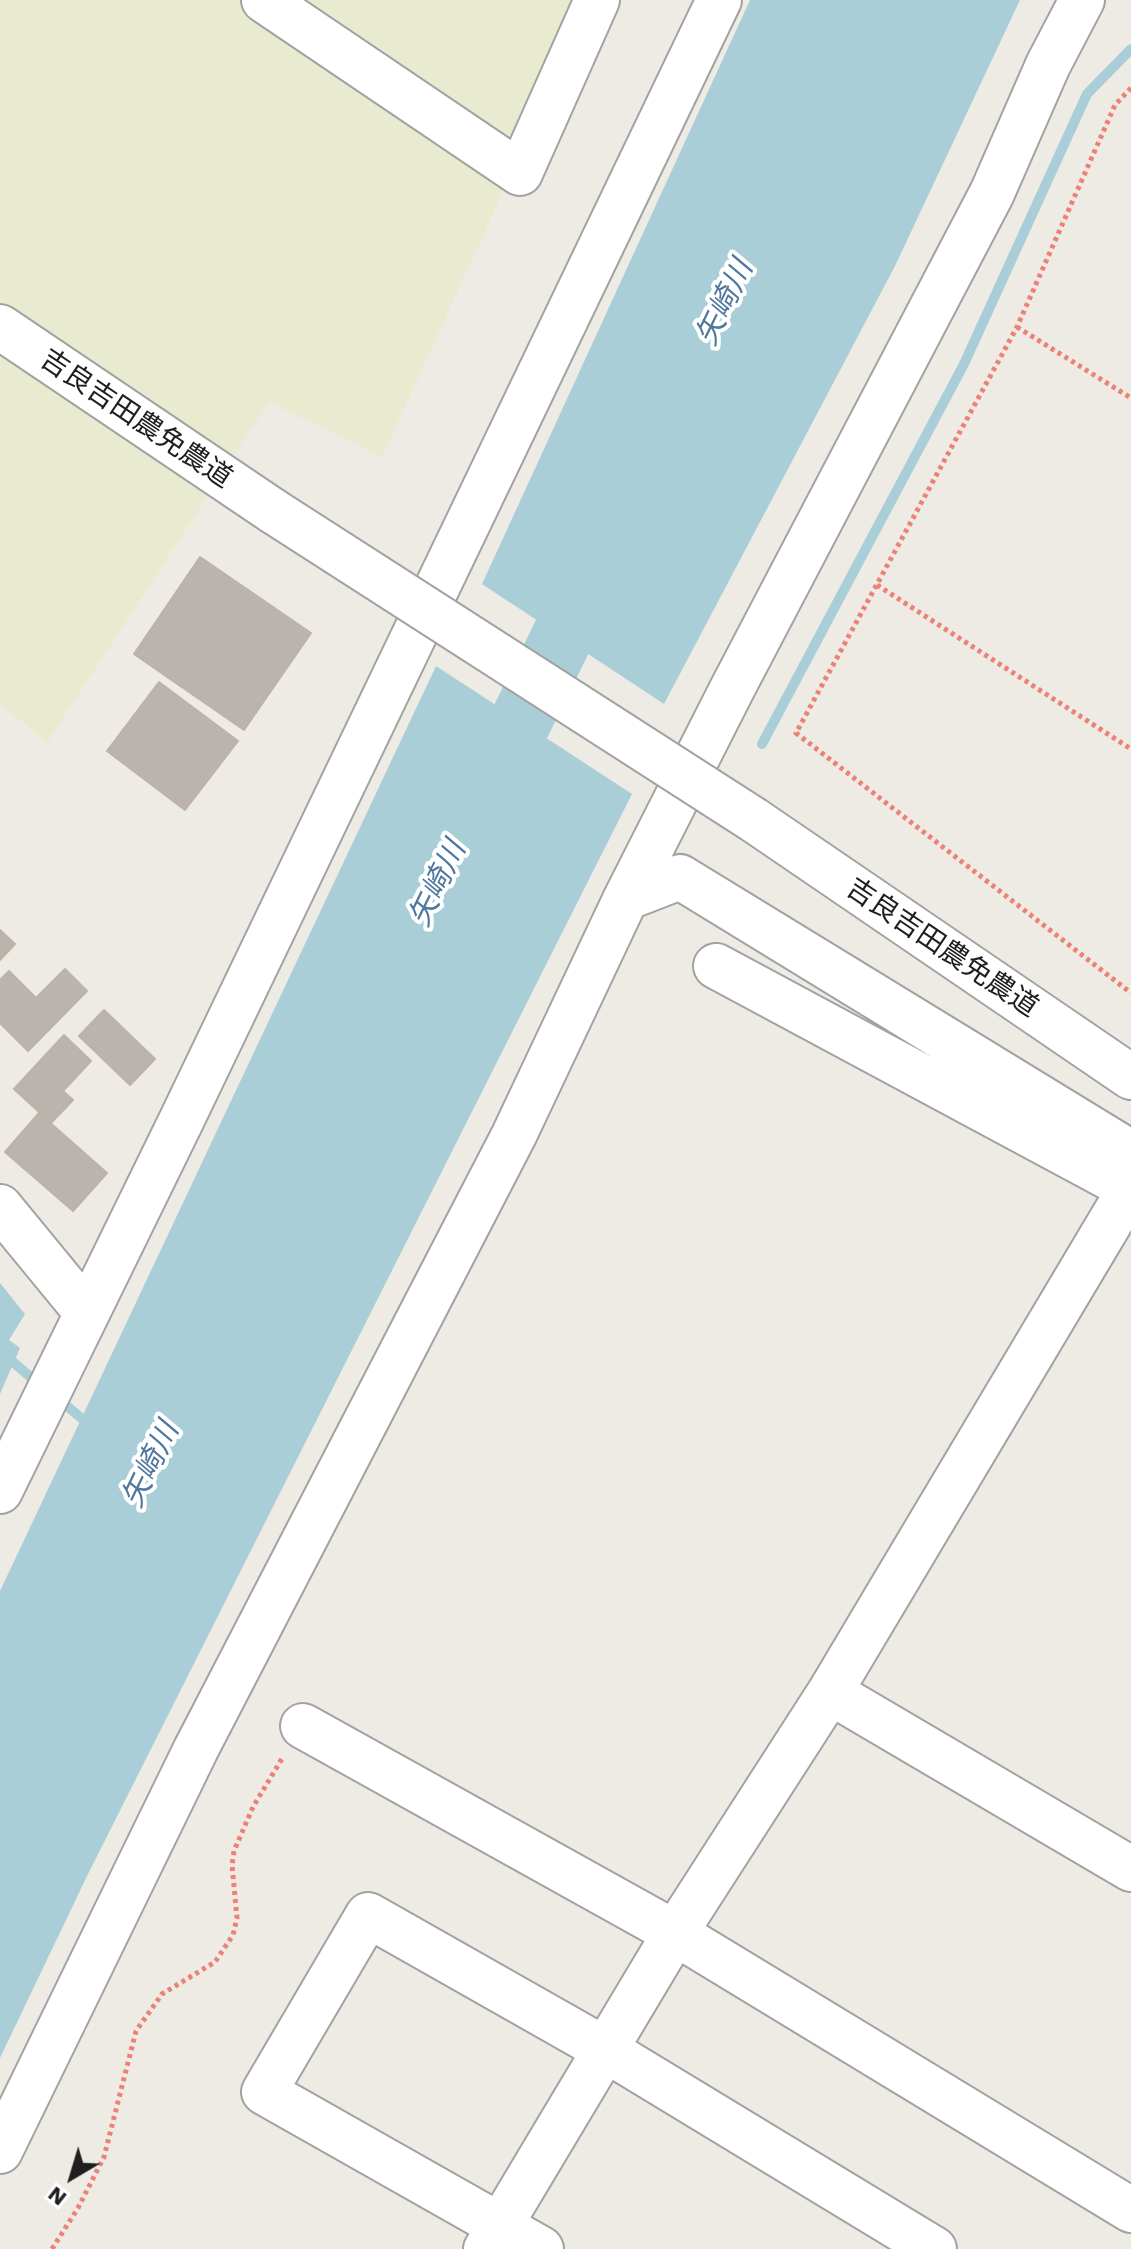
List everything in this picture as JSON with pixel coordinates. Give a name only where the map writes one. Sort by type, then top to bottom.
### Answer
[{"type":"street","points":[[264,0],[520,173],[597,0]]},
{"type":"street","points":[[0,1491],[719,0]]},
{"type":"street","points":[[0,2151],[196,1749],[514,1135],[626,898],[992,193],[1048,65],[1082,0]]},
{"type":"street","name":"吉良吉田農免農道","points":[[0,327],[273,511],[754,820],[1131,1077]]},
{"type":"street","points":[[626,898],[680,877],[1131,1153]]},
{"type":"street","points":[[493,2237],[675,1933],[830,1692],[1131,1189],[716,966]]},
{"type":"street","points":[[0,1207],[87,1313]]},
{"type":"street","points":[[830,1692],[1131,1869]]},
{"type":"street","points":[[303,1726],[675,1933],[1131,2210]]},
{"type":"street","points":[[541,2249],[493,2237],[264,2092],[368,1915],[606,2050],[934,2249]]},
{"type":"path","points":[[1131,88],[1115,105],[1017,327],[796,733],[1131,993]]},
{"type":"path","points":[[1017,327],[1131,398]]},
{"type":"path","points":[[877,585],[1131,749]]},
{"type":"path","points":[[52,2249],[78,2208],[104,2157],[136,2031],[162,1994],[215,1962],[233,1935],[237,1918],[232,1865],[234,1851],[253,1807],[303,1726]]},
{"type":"green space","points":[[0,0],[591,0],[382,457],[269,402],[47,743],[0,704]]},
{"type":"water","points":[[750,0],[1020,0],[895,266],[664,704],[482,584]]},
{"type":"water","points":[[436,666],[632,794],[88,1874],[0,2058],[0,1591]]},
{"type":"water","points":[[0,1283],[25,1314],[9,1340],[20,1348],[0,1394]]},
{"type":"building","points":[[200,557],[311,633],[244,730],[134,654]]},
{"type":"building","points":[[159,682],[238,741],[185,810],[107,751]]},
{"type":"building","points":[[0,930],[15,944],[0,960]]},
{"type":"building","points":[[65,969],[87,991],[28,1051],[0,1023],[0,980],[9,971],[36,998]]},
{"type":"building","points":[[104,1010],[155,1059],[130,1085],[79,1036]]},
{"type":"building","points":[[64,1035],[91,1061],[63,1091],[73,1100],[51,1123],[14,1089]]},
{"type":"building","points":[[39,1113],[107,1173],[73,1211],[5,1152]]},
{"type":"waterway","points":[[762,744],[964,364],[1087,94],[1131,49]]},
{"type":"waterway","name":"矢崎川","points":[[483,798],[600,560]]},
{"type":"waterway","points":[[0,1351],[41,1386]]},
{"type":"waterway","points":[[57,1398],[91,1426]]}]
